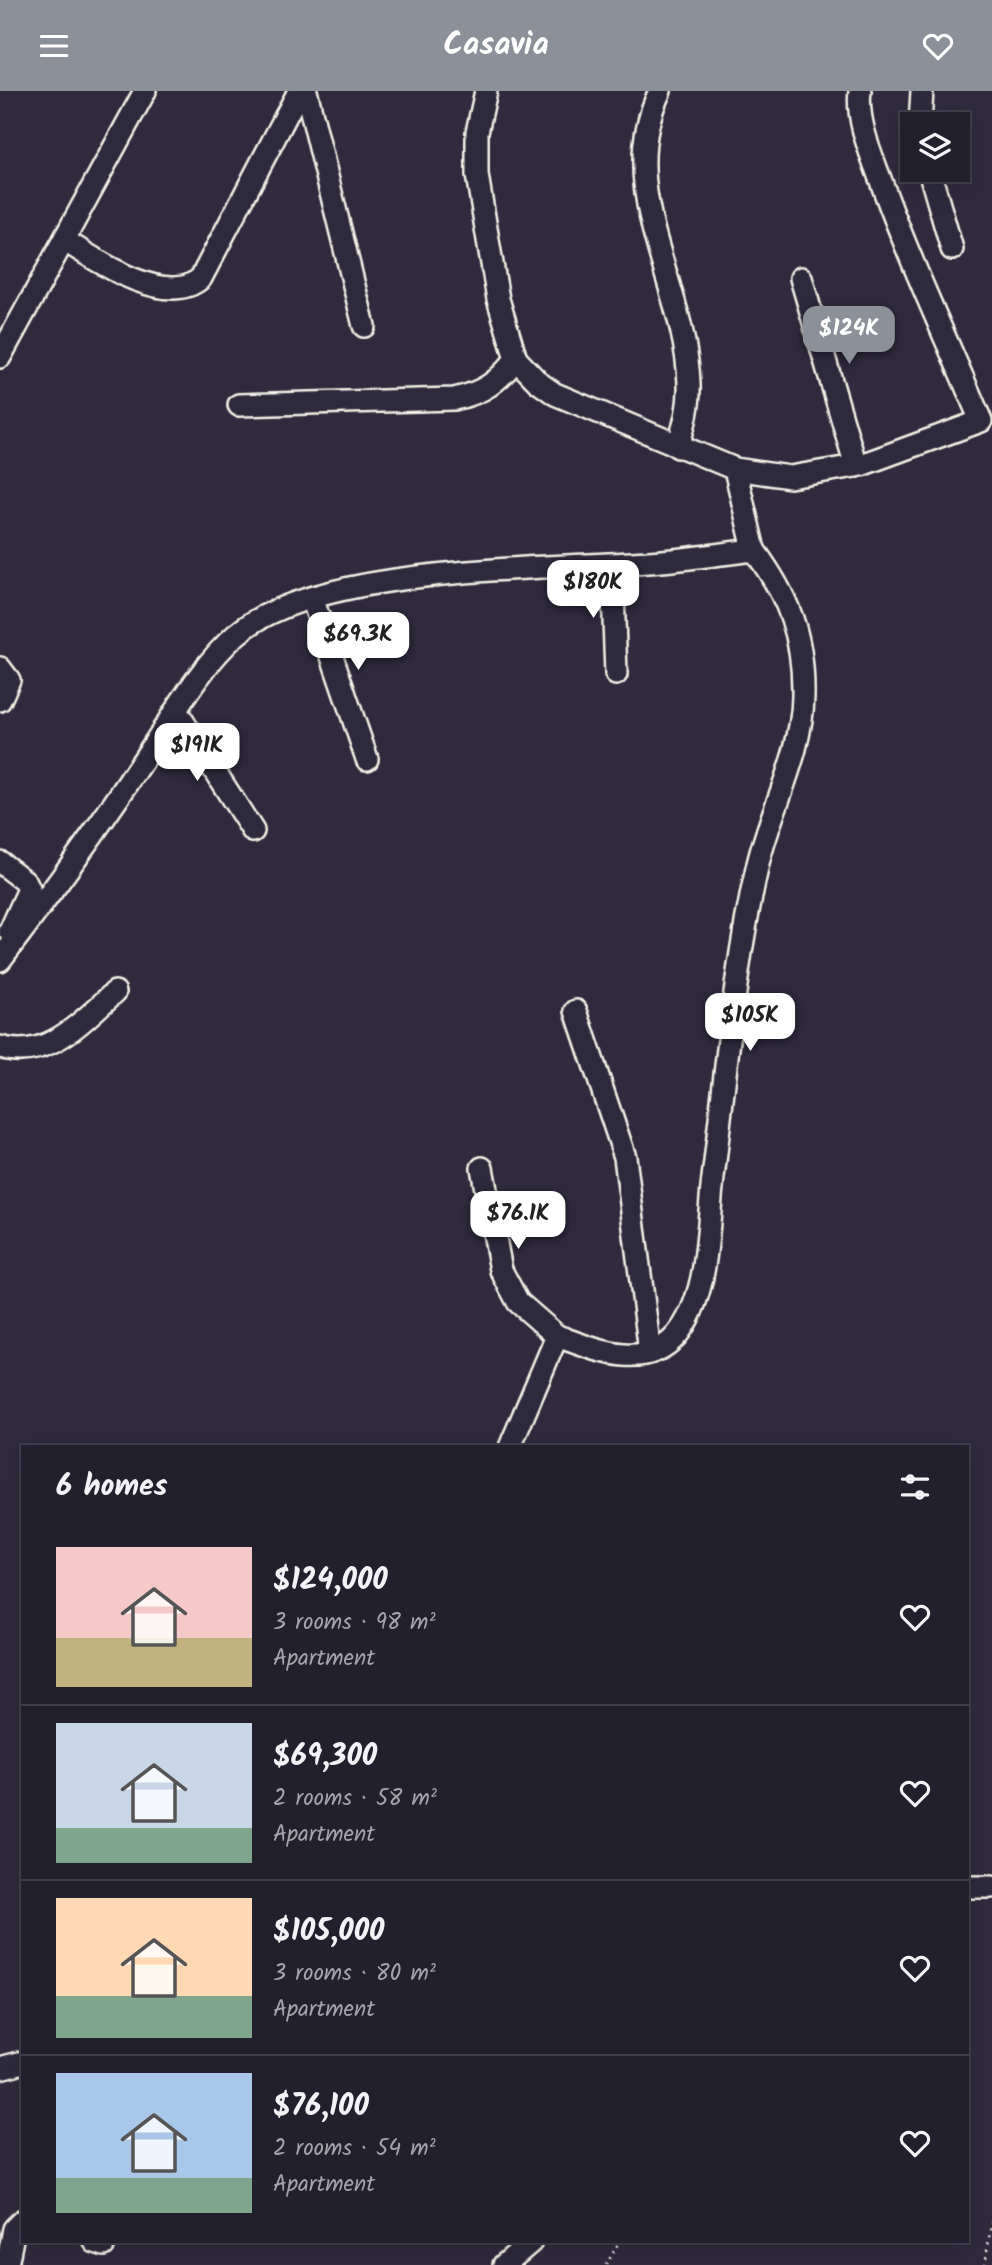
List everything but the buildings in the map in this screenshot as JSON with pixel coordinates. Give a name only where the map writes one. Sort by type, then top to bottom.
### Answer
[{"type":"street","points":[[0,357],[145,91]]},
{"type":"street","points":[[64,240],[102,264],[126,275],[165,288],[190,287],[201,278],[299,91]]},
{"type":"street","points":[[306,91],[364,326]]},
{"type":"street","points":[[486,91],[477,132],[477,175],[498,299],[516,359],[538,382],[555,394],[678,447],[735,469],[790,477],[856,466],[986,422],[902,239],[871,152],[860,104],[860,91]]},
{"type":"street","points":[[660,91],[644,138],[644,180],[688,368],[688,403],[678,447]]},
{"type":"street","points":[[920,112],[922,91]]},
{"type":"street","points":[[932,182],[952,249]]},
{"type":"street","points":[[802,278],[856,466]]},
{"type":"street","points":[[239,405],[454,399],[492,386],[516,359]]},
{"type":"street","points":[[482,1168],[494,1244],[501,1270],[518,1302],[557,1336],[620,1355],[650,1352],[677,1335],[698,1291],[754,885],[765,835],[798,742],[802,720],[803,676],[795,626],[785,594],[754,550],[735,469]]},
{"type":"street","points":[[0,960],[60,882],[220,651],[238,633],[265,617],[312,598],[395,581],[754,550]]},
{"type":"street","points":[[612,564],[616,674]]},
{"type":"street","points":[[312,598],[367,759]]},
{"type":"street","points":[[0,668],[9,680],[0,700]]},
{"type":"street","points":[[177,712],[253,831]]},
{"type":"street","points":[[0,862],[25,881],[29,889],[0,952]]},
{"type":"street","points":[[0,1047],[29,1050],[57,1040],[116,992]]},
{"type":"street","points":[[576,1011],[625,1157],[650,1352]]},
{"type":"street","points":[[511,1445],[534,1383],[557,1336]]},
{"type":"street","points":[[969,1887],[992,1887]]},
{"type":"street","points":[[0,2068],[21,2063]]},
{"type":"street","points":[[6,2251],[17,2223],[21,2221]]},
{"type":"street","points":[[504,2265],[530,2243]]},
{"type":"path","points":[[985,2265],[992,2218]]},
{"type":"path","points":[[606,2265],[618,2243]]}]
